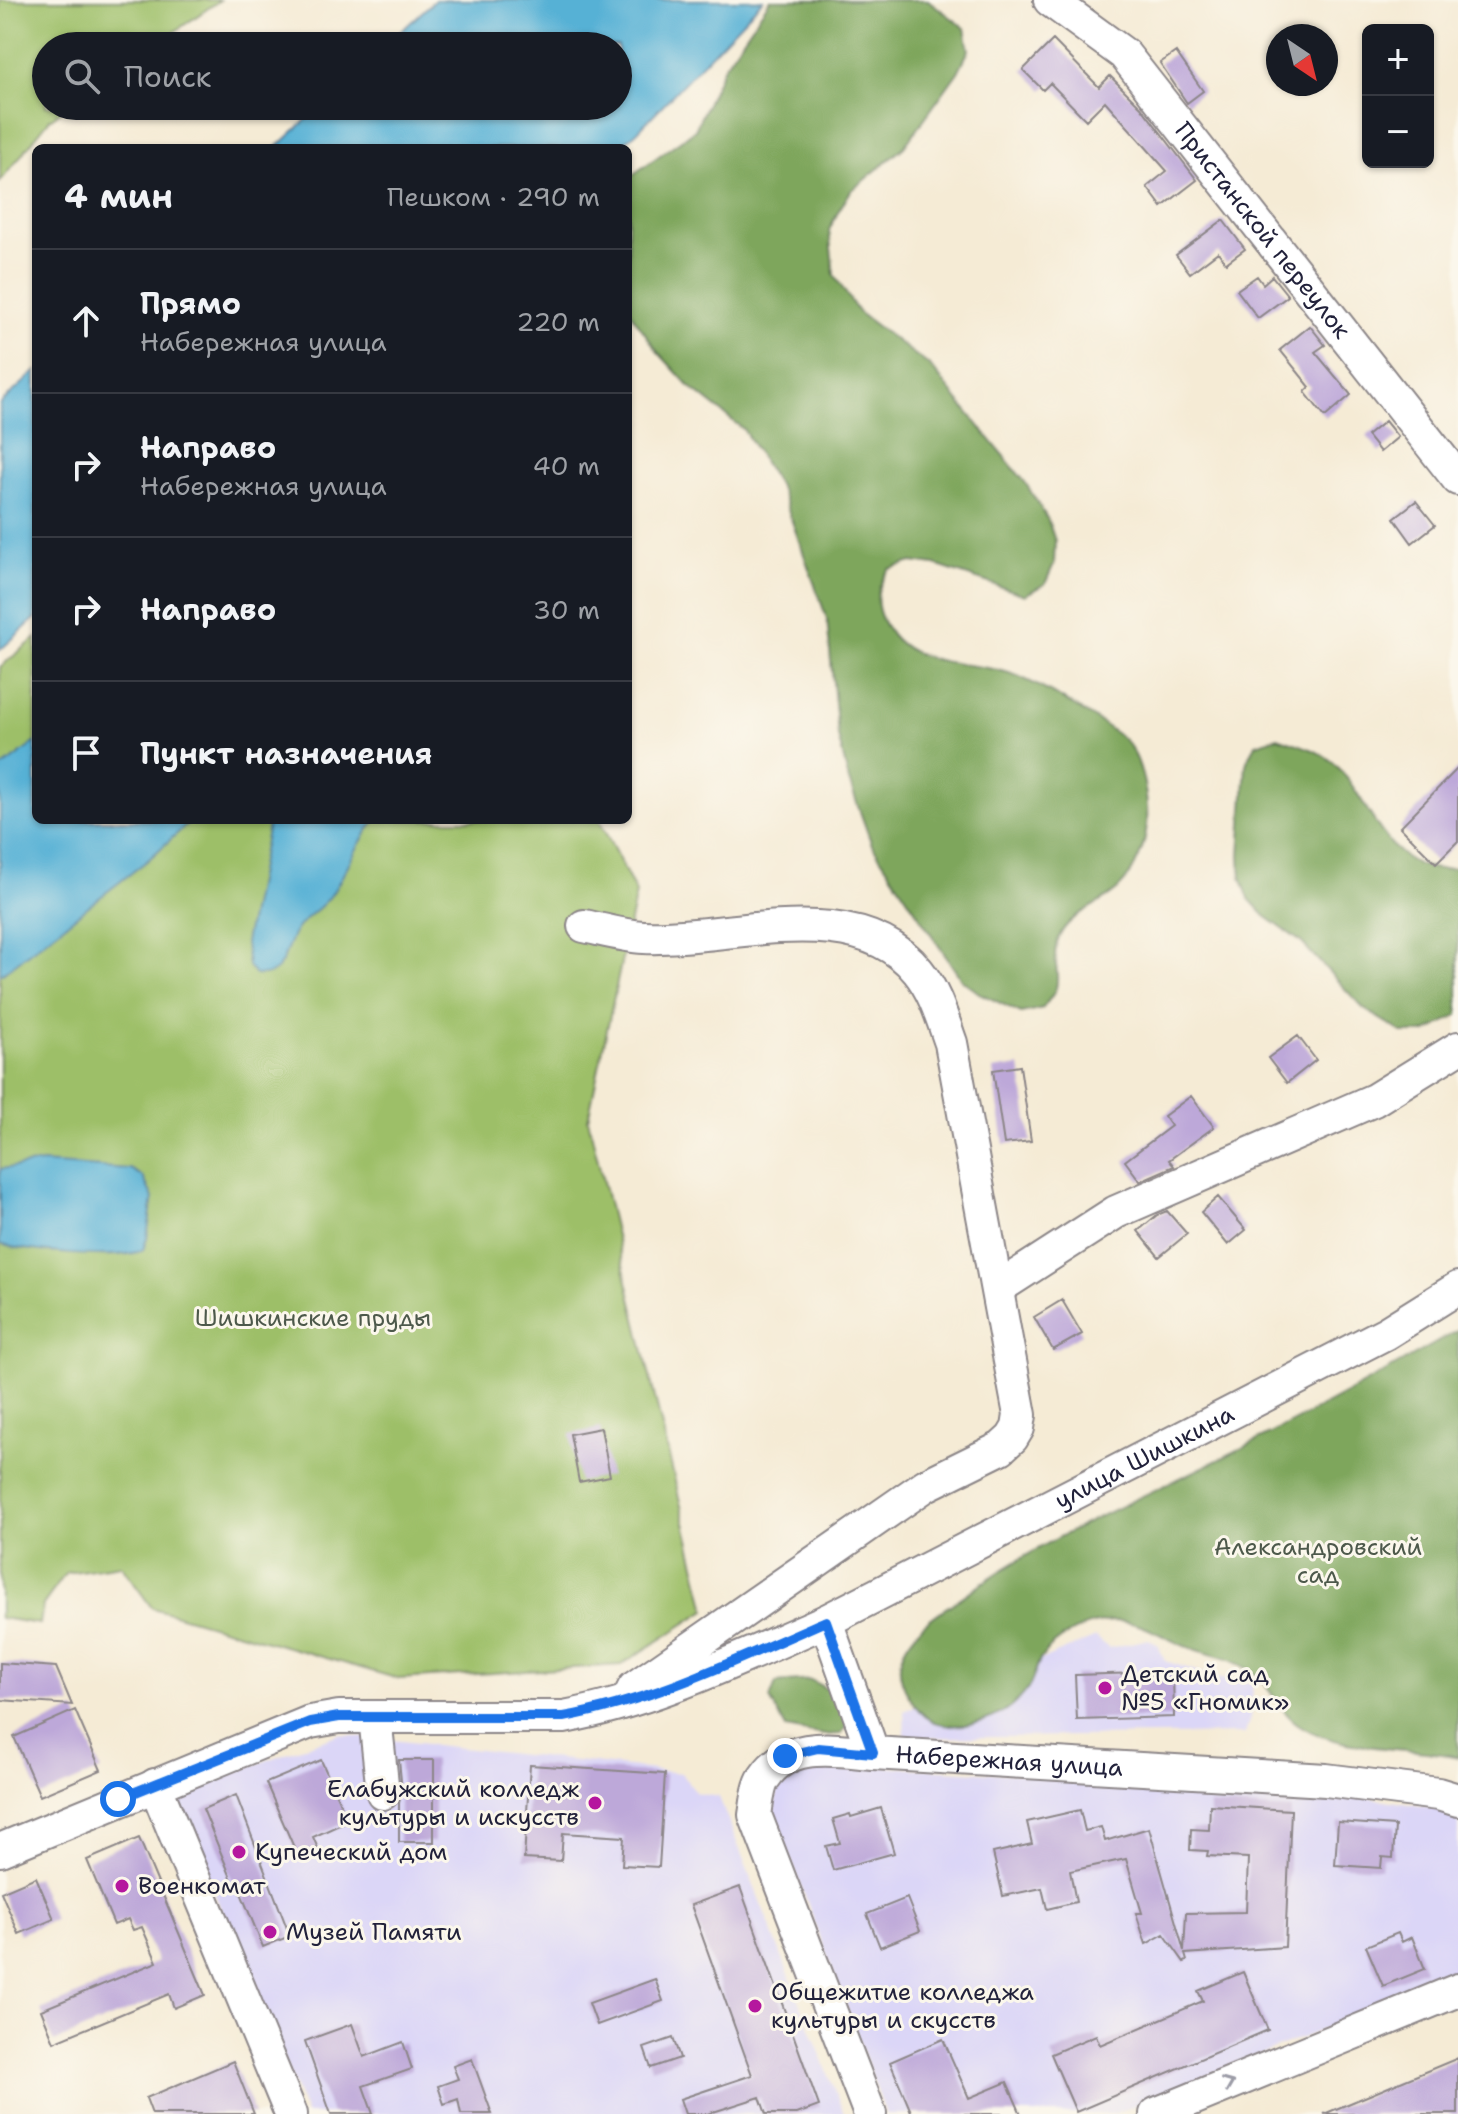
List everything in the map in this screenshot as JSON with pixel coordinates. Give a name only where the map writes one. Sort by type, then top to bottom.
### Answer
[{"type":"street","name":"Пристанской переулок","points":[[1050,0],[1124,54],[1458,479]]},
{"type":"street","points":[[584,926],[643,937],[810,925],[877,938],[917,969],[934,996],[951,1043],[1020,1415],[1018,1428],[1001,1448],[926,1485],[634,1688],[625,1704]]},
{"type":"street","points":[[998,1288],[1116,1212],[1374,1100],[1458,1048]]},
{"type":"street","name":"улица Шишкина","points":[[826,1621],[1386,1333],[1458,1288]]},
{"type":"street","points":[[0,1850],[310,1722],[339,1717],[564,1717],[625,1704],[665,1690],[826,1621]]},
{"type":"street","name":"Набережная улица","points":[[826,1621],[873,1753],[1326,1780],[1438,1794],[1458,1800]]},
{"type":"street","points":[[375,1717],[383,1793]]},
{"type":"street","points":[[870,2114],[755,1815],[763,1779],[785,1756],[818,1748],[873,1753]]},
{"type":"street","points":[[155,1785],[291,2114]]},
{"type":"street","points":[[1156,2114],[1458,1990]]},
{"type":"shaded area","name":"Детский сад №5 «Гномик»","points":[[1096,1637],[1109,1648],[1149,1639],[1158,1645],[1165,1661],[1221,1679],[1253,1683],[1250,1718],[1245,1734],[905,1738],[904,1711],[944,1692],[1039,1661]]},
{"type":"shaded area","points":[[339,1734],[681,1773],[696,1793],[719,1797],[844,2114],[306,2114],[177,1803],[232,1773]]},
{"type":"shaded area","points":[[831,1764],[1330,1791],[1458,1812],[1458,1975],[1113,2114],[886,2114],[774,1813],[777,1791],[801,1771]]},
{"type":"green space","points":[[0,0],[220,0],[174,32],[32,32],[32,120],[49,120],[0,182]]},
{"type":"green space","points":[[770,0],[928,0],[965,28],[969,50],[958,72],[904,147],[851,191],[829,230],[834,275],[858,312],[930,366],[1025,482],[1048,520],[1055,541],[1054,564],[1045,584],[1025,595],[935,565],[912,562],[889,569],[878,593],[882,619],[892,636],[922,656],[1015,675],[1075,706],[1128,744],[1142,774],[1147,822],[1139,858],[1119,889],[1077,916],[1060,935],[1055,950],[1056,988],[1043,1008],[1021,1013],[979,993],[961,979],[872,845],[849,781],[838,736],[827,619],[780,488],[743,429],[689,386],[658,352],[632,315],[632,175],[695,130],[723,68]]},
{"type":"green space","name":"Шишкинские пруды","points":[[32,641],[32,824],[601,824],[636,893],[588,1119],[706,1610],[621,1665],[399,1679],[152,1608],[121,1565],[66,1573],[43,1605],[40,1624],[0,1618],[0,667]]},
{"type":"green space","points":[[1278,737],[1318,752],[1332,761],[1351,783],[1386,838],[1400,852],[1416,863],[1435,869],[1458,867],[1458,1015],[1425,1033],[1403,1033],[1364,1009],[1301,942],[1265,916],[1249,899],[1241,877],[1240,855],[1246,764],[1256,744]]},
{"type":"green space","name":"Александровский сад","points":[[1458,1330],[1458,1757],[1356,1745],[1318,1735],[1294,1721],[1263,1682],[1243,1666],[1127,1622],[1105,1622],[1083,1627],[1054,1644],[1040,1660],[1030,1685],[1018,1701],[984,1721],[964,1725],[935,1722],[914,1703],[902,1680],[901,1659],[916,1633],[940,1612],[1056,1539],[1282,1428]]},
{"type":"green space","points":[[811,1680],[844,1699],[850,1721],[841,1734],[824,1735],[786,1728],[770,1699],[776,1683]]},
{"type":"water","points":[[435,0],[763,0],[623,144],[280,144],[306,120],[632,120],[632,32],[400,32]]},
{"type":"water","points":[[32,375],[32,622],[0,650],[0,404]]},
{"type":"water","points":[[32,745],[32,824],[188,824],[148,860],[0,975],[0,769]]},
{"type":"water","points":[[268,824],[373,824],[331,895],[296,930],[279,967],[266,975],[255,975],[248,966],[245,943]]},
{"type":"water","points":[[42,1163],[130,1169],[143,1177],[153,1198],[143,1250],[115,1255],[73,1254],[0,1244],[0,1169]]},
{"type":"building","points":[[1053,40],[1099,87],[1110,76],[1141,107],[1197,180],[1162,207],[1147,187],[1167,171],[1105,101],[1086,120],[1050,83],[1043,90],[1023,70]]},
{"type":"building","points":[[1176,52],[1203,91],[1187,103],[1160,63]]},
{"type":"building","points":[[1223,220],[1245,249],[1226,263],[1218,252],[1190,273],[1176,255]]},
{"type":"building","points":[[1257,276],[1263,284],[1272,276],[1288,296],[1258,318],[1237,290]]},
{"type":"building","points":[[1310,326],[1325,345],[1315,352],[1351,395],[1325,417],[1305,392],[1310,387],[1280,350]]},
{"type":"building","points":[[1385,421],[1398,437],[1380,452],[1367,436]]},
{"type":"building","points":[[1416,501],[1435,525],[1412,543],[1394,518]]},
{"type":"building","points":[[1458,768],[1458,841],[1436,863],[1400,827]]},
{"type":"building","points":[[1298,1036],[1316,1060],[1287,1083],[1268,1058]]},
{"type":"building","points":[[1020,1066],[1031,1141],[1004,1144],[993,1070]]},
{"type":"building","points":[[1191,1096],[1214,1127],[1169,1160],[1174,1166],[1140,1181],[1125,1161],[1171,1126],[1164,1116]]},
{"type":"building","points":[[1218,1197],[1246,1230],[1228,1245],[1201,1212]]},
{"type":"building","points":[[1167,1211],[1187,1234],[1159,1257],[1138,1231]]},
{"type":"building","points":[[1062,1300],[1082,1334],[1053,1350],[1034,1317]]},
{"type":"building","points":[[601,1428],[610,1476],[579,1482],[570,1434]]},
{"type":"building","points":[[0,1663],[56,1667],[72,1705],[0,1700]]},
{"type":"building","points":[[1173,1672],[1174,1717],[1077,1720],[1075,1675]]},
{"type":"building","points":[[75,1710],[101,1770],[40,1796],[14,1737]]},
{"type":"building","points":[[321,1760],[348,1821],[313,1837],[319,1851],[299,1859],[266,1783]]},
{"type":"building","points":[[399,1760],[434,1760],[434,1842],[399,1842],[402,1791]]},
{"type":"building","name":"Елабужский колледж культуры и искусств","points":[[530,1765],[665,1774],[659,1867],[622,1865],[624,1837],[563,1833],[561,1861],[524,1859]]},
{"type":"building","points":[[236,1795],[290,1936],[263,1947],[203,1809]]},
{"type":"building","points":[[1210,1805],[1291,1810],[1285,1947],[1185,1954],[1187,1961],[1184,1962],[1164,1934],[1146,1944],[1136,1913],[1142,1913],[1126,1859],[1070,1871],[1076,1902],[1047,1909],[1042,1888],[1003,1896],[993,1853],[1032,1844],[1027,1822],[1080,1810],[1085,1831],[1101,1827],[1105,1841],[1149,1828],[1184,1951],[1186,1913],[1246,1912],[1248,1858],[1207,1856],[1208,1851],[1190,1850],[1191,1829],[1209,1830]]},
{"type":"building","points":[[881,1808],[894,1853],[833,1870],[826,1846],[840,1843],[833,1819]]},
{"type":"building","points":[[1338,1822],[1395,1826],[1393,1858],[1382,1857],[1381,1868],[1335,1865]]},
{"type":"building","points":[[139,1838],[205,1995],[174,2008],[169,1994],[54,2042],[41,2010],[157,1962],[142,1927],[133,1930],[128,1919],[114,1925],[87,1860]]},
{"type":"building","points":[[36,1877],[54,1919],[19,1934],[1,1892]]},
{"type":"building","name":"Общежитие колледжа культуры и скусств","points":[[740,1887],[819,2106],[797,2114],[766,2114],[760,2097],[707,2114],[685,2114],[680,2099],[752,2075],[691,1905]]},
{"type":"building","points":[[907,1898],[920,1931],[880,1947],[867,1914]]},
{"type":"building","points":[[1398,1933],[1402,1942],[1412,1937],[1425,1969],[1383,1986],[1366,1946]]},
{"type":"building","points":[[1243,1972],[1268,2030],[1076,2112],[1051,2054],[1096,2035],[1100,2045],[1203,2001],[1198,1991]]},
{"type":"building","points":[[655,1979],[663,2001],[597,2025],[589,2003]]},
{"type":"building","points":[[352,2024],[364,2057],[403,2042],[412,2069],[363,2086],[373,2114],[331,2114],[305,2041]]},
{"type":"building","points":[[673,2038],[680,2058],[651,2068],[644,2048]]},
{"type":"building","points":[[943,2039],[969,2098],[1007,2082],[1021,2114],[912,2114],[890,2062]]},
{"type":"building","points":[[1458,2058],[1458,2114],[1324,2114]]},
{"type":"building","points":[[472,2059],[492,2114],[461,2114],[458,2099],[444,2104],[438,2086],[458,2079],[453,2066]]},
{"type":"building","points":[[233,2061],[254,2114],[152,2114],[146,2098]]},
{"type":"place","name":"Детский сад №5 «Гномик»","points":[[1105,1688]]},
{"type":"place","name":"Елабужский колледж культуры и искусств","points":[[595,1803]]},
{"type":"place","name":"Купеческий дом","points":[[239,1852]]},
{"type":"place","name":"Военкомат","points":[[122,1886]]},
{"type":"place","name":"Музей Памяти","points":[[270,1932]]},
{"type":"place","name":"Общежитие колледжа культуры и скусств","points":[[755,2006]]},
{"type":"route","points":[[118,1799],[310,1722],[339,1717],[564,1717],[625,1704],[826,1621],[873,1753],[818,1748],[785,1756]]}]
